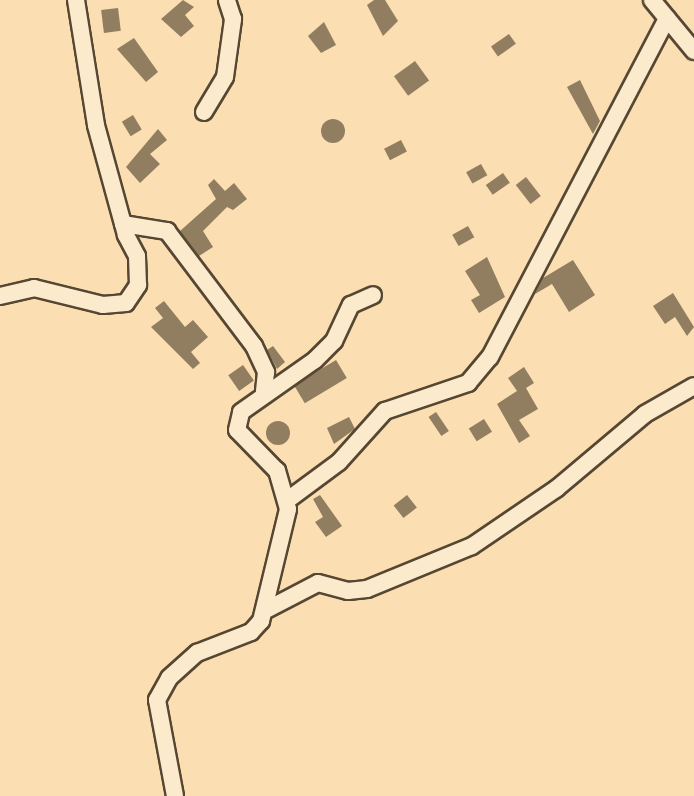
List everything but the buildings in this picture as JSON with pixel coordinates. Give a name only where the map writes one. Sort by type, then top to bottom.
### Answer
[{"type":"street","points":[[0,296],[34,288],[103,305],[126,303],[138,285],[137,256],[123,224],[96,125],[76,0]]},
{"type":"street","points":[[204,112],[225,77],[233,19],[227,0]]},
{"type":"street","points":[[652,0],[694,51]]},
{"type":"street","points":[[289,499],[339,462],[385,411],[468,383],[490,357],[667,18]]},
{"type":"street","points":[[123,224],[167,231],[254,346],[266,372],[264,392]]},
{"type":"street","points":[[175,796],[157,713],[163,688],[197,653],[251,632],[268,609],[289,499],[277,471],[237,430],[241,412],[264,392],[315,360],[334,341],[351,305],[373,295]]},
{"type":"street","points":[[268,609],[318,584],[348,591],[367,589],[472,546],[556,489],[645,414],[694,386]]}]
